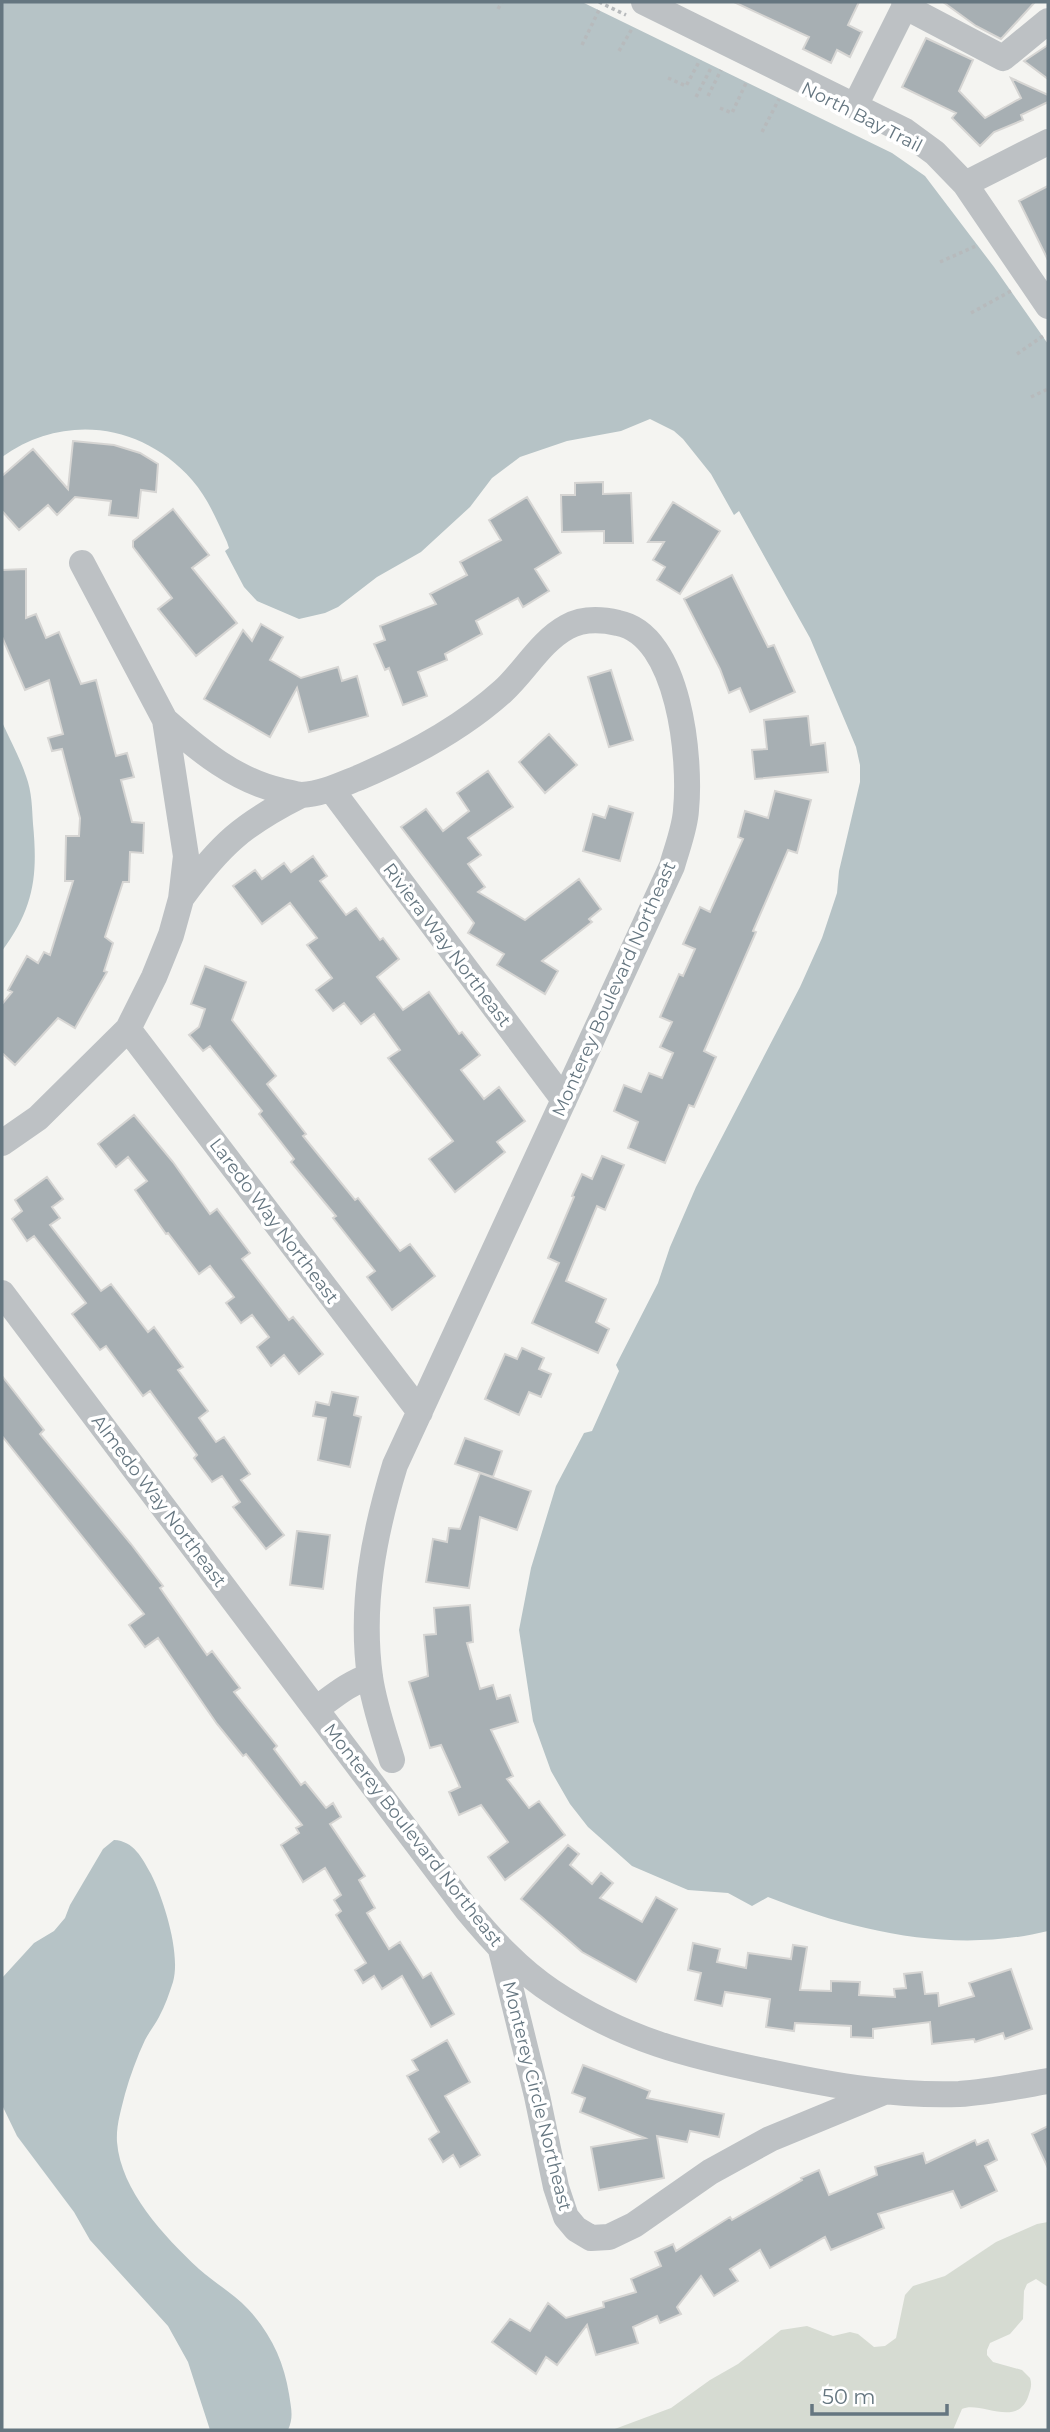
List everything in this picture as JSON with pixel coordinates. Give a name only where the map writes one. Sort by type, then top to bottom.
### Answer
[{"type":"street","points":[[855,106],[905,4],[1003,58],[1048,20]]},
{"type":"street","points":[[640,11],[855,106],[905,131],[935,153],[965,184],[1048,306]]},
{"type":"street","points":[[965,184],[1048,142]]},
{"type":"street","points":[[82,563],[165,719]]},
{"type":"street","name":"Monterey Boulevard Northeast","points":[[181,899],[209,860],[228,840],[253,822],[301,795],[331,789],[386,766],[436,740],[472,717],[503,692],[566,627],[585,620],[626,624],[642,634],[654,648],[667,672],[678,705],[687,768],[686,814],[672,866],[395,1465],[376,1535],[368,1584],[370,1676],[392,1760]]},
{"type":"street","name":"Monterey Boulevard Northeast","points":[[165,719],[192,743],[242,776],[265,787],[301,795]]},
{"type":"street","name":"Monterey Boulevard Northeast","points":[[2,1143],[38,1118],[128,1029],[171,935],[181,899],[186,856],[165,719]]},
{"type":"street","name":"Riviera Way Northeast","points":[[331,789],[564,1100]]},
{"type":"street","name":"Laredo Way Northeast","points":[[128,1029],[420,1412]]},
{"type":"street","name":"Almedo Way Northeast","points":[[2,1293],[316,1709]]},
{"type":"street","name":"Monterey Boulevard Northeast","points":[[370,1676],[340,1691],[316,1709],[467,1910],[501,1950],[550,1990],[599,2020],[635,2037],[680,2053],[813,2082],[884,2092],[959,2094],[1048,2081]]},
{"type":"street","name":"Monterey Circle Northeast","points":[[501,1950],[556,2187],[566,2217],[576,2229],[591,2238],[609,2237],[634,2225],[710,2172],[770,2139],[884,2092]]},
{"type":"path","points":[[498,9],[502,2]]},
{"type":"path","points":[[599,2],[640,11]]},
{"type":"path","points":[[582,45],[599,10]]},
{"type":"path","points":[[620,51],[633,27]]},
{"type":"path","points":[[668,78],[686,86],[700,60]]},
{"type":"path","points":[[696,97],[712,66]]},
{"type":"path","points":[[708,96],[721,70]]},
{"type":"path","points":[[720,108],[732,113],[746,83]]},
{"type":"path","points":[[762,132],[779,99]]},
{"type":"path","points":[[940,262],[978,245]]},
{"type":"path","points":[[971,313],[1012,291]]},
{"type":"path","points":[[1017,354],[1042,336]]},
{"type":"path","points":[[1031,397],[1048,389]]},
{"type":"shaded area","points":[[2,2],[582,2],[892,153],[925,176],[1048,344],[1048,1931],[1013,1938],[977,1940],[906,1936],[836,1920],[768,1897],[752,1906],[728,1893],[688,1890],[632,1866],[588,1827],[570,1804],[551,1771],[533,1721],[519,1630],[531,1568],[556,1486],[584,1433],[592,1431],[619,1371],[616,1365],[658,1283],[696,1187],[800,987],[822,938],[837,893],[839,871],[860,782],[860,765],[856,747],[810,638],[739,511],[734,515],[711,474],[683,439],[674,431],[650,419],[621,431],[567,441],[520,457],[492,478],[470,507],[421,552],[377,577],[338,607],[299,619],[257,601],[244,587],[225,551],[229,548],[227,542],[203,494],[172,461],[150,446],[126,436],[102,431],[76,430],[51,434],[26,443],[2,457]]},
{"type":"shaded area","points":[[2,722],[21,762],[29,788],[35,860],[27,906],[2,951]]},
{"type":"shaded area","points":[[114,1840],[132,1847],[141,1856],[151,1874],[166,1912],[175,1957],[173,1982],[161,2013],[142,2046],[125,2094],[117,2130],[120,2160],[135,2195],[146,2212],[199,2269],[248,2309],[270,2338],[287,2382],[292,2412],[288,2430],[210,2430],[188,2362],[168,2326],[90,2240],[74,2212],[17,2136],[2,2105],[2,1978],[34,1943],[54,1931],[65,1918],[103,1849]]},
{"type":"shaded area","points":[[1048,2222],[1048,2287],[1036,2279],[1027,2284],[1024,2291],[1023,2319],[1010,2334],[990,2343],[987,2350],[987,2355],[993,2362],[1022,2370],[1030,2378],[1029,2394],[1024,2405],[1017,2410],[998,2412],[970,2407],[962,2409],[953,2430],[612,2430],[671,2408],[738,2364],[781,2330],[807,2326],[833,2336],[850,2332],[858,2334],[874,2347],[885,2346],[896,2338],[905,2295],[913,2286],[945,2276],[996,2242]]},
{"type":"building","points":[[734,2],[859,2],[848,25],[862,32],[850,57],[837,50],[831,63],[803,49],[809,37]]},
{"type":"building","points":[[943,2],[1035,2],[1001,39],[976,26]]},
{"type":"building","points":[[926,38],[973,60],[959,91],[985,118],[1021,98],[1011,78],[1048,95],[1048,102],[1021,115],[1023,120],[994,132],[980,146],[952,118],[956,113],[902,87]]},
{"type":"building","points":[[1048,45],[1048,79],[1024,61]]},
{"type":"building","points":[[1048,186],[1048,260],[1019,201]]},
{"type":"building","points":[[73,441],[114,445],[140,453],[158,464],[156,492],[141,490],[138,518],[109,515],[111,501],[75,497],[57,515],[48,505],[19,530],[2,511],[2,476],[33,449],[68,489]]},
{"type":"building","points":[[603,482],[603,494],[631,493],[633,543],[604,543],[604,531],[562,532],[561,495],[575,495],[575,483]]},
{"type":"building","points":[[527,497],[561,553],[535,569],[549,591],[523,607],[518,598],[476,621],[482,634],[445,654],[447,660],[418,672],[427,696],[403,705],[389,668],[385,670],[374,644],[385,640],[380,626],[436,604],[430,594],[467,575],[460,562],[501,540],[489,520]]},
{"type":"building","points":[[673,502],[720,531],[680,594],[657,580],[665,567],[653,560],[664,542],[648,542]]},
{"type":"building","points":[[173,509],[209,555],[192,568],[237,623],[196,656],[158,609],[172,598],[133,547],[133,541]]},
{"type":"building","points":[[26,569],[26,618],[36,614],[46,638],[59,632],[81,684],[96,680],[116,756],[127,753],[134,777],[121,780],[132,822],[144,823],[143,853],[130,852],[129,882],[123,882],[105,937],[113,943],[104,971],[107,972],[75,1028],[58,1018],[15,1065],[2,1053],[2,1004],[12,992],[8,990],[27,956],[38,963],[44,952],[50,955],[73,881],[65,881],[66,836],[79,836],[80,818],[62,749],[52,751],[48,738],[63,734],[49,680],[25,690],[2,637],[2,570]]},
{"type":"building","points":[[732,575],[768,647],[774,645],[795,692],[750,712],[740,688],[729,693],[720,669],[684,599]]},
{"type":"building","points":[[261,624],[283,637],[270,660],[301,678],[338,667],[342,681],[357,676],[368,716],[309,732],[297,688],[270,737],[204,699],[243,630],[252,641]]},
{"type":"building","points":[[611,670],[633,740],[609,747],[588,677]]},
{"type":"building","points":[[808,716],[811,745],[825,743],[828,772],[755,779],[752,750],[767,749],[764,720]]},
{"type":"building","points":[[549,734],[577,765],[545,793],[519,762]]},
{"type":"building","points":[[488,771],[513,807],[468,838],[481,855],[468,864],[485,887],[478,892],[525,920],[579,879],[601,909],[589,919],[592,922],[542,961],[558,971],[545,994],[497,965],[504,954],[468,933],[474,923],[401,827],[426,809],[443,831],[469,811],[457,793]]},
{"type":"building","points":[[775,791],[811,800],[797,853],[788,850],[753,931],[756,932],[704,1051],[716,1057],[694,1107],[689,1105],[665,1163],[628,1148],[638,1122],[614,1111],[624,1085],[641,1092],[649,1073],[662,1078],[673,1053],[660,1047],[672,1022],[660,1017],[679,974],[683,976],[695,949],[683,944],[700,907],[710,912],[743,839],[738,837],[745,811],[768,818]]},
{"type":"building","points":[[609,806],[633,813],[620,861],[583,851],[593,814],[605,818]]},
{"type":"building","points":[[313,856],[327,876],[320,881],[346,915],[356,908],[380,940],[383,938],[399,959],[377,977],[403,1010],[429,992],[459,1034],[462,1032],[480,1055],[461,1070],[484,1099],[499,1087],[525,1121],[497,1142],[505,1152],[455,1192],[429,1159],[453,1141],[388,1058],[400,1050],[374,1014],[361,1024],[344,1003],[333,1011],[316,990],[332,978],[307,945],[317,938],[290,903],[262,924],[233,886],[255,870],[262,879],[284,863],[291,872]]},
{"type":"building","points":[[205,966],[246,982],[232,1020],[276,1076],[267,1084],[306,1134],[303,1136],[355,1200],[358,1198],[400,1251],[410,1244],[435,1276],[392,1310],[367,1277],[375,1271],[333,1218],[336,1216],[291,1162],[294,1159],[259,1114],[262,1111],[210,1046],[203,1051],[189,1035],[199,1027],[205,1009],[191,1004]]},
{"type":"building","points":[[134,1115],[173,1162],[210,1214],[217,1209],[250,1253],[242,1259],[289,1320],[293,1317],[323,1354],[299,1374],[284,1355],[271,1366],[257,1347],[269,1337],[252,1315],[241,1323],[226,1303],[234,1297],[210,1266],[199,1274],[168,1233],[166,1234],[135,1190],[147,1181],[128,1157],[116,1167],[98,1144]]},
{"type":"building","points":[[602,1156],[624,1165],[605,1210],[597,1206],[566,1281],[606,1299],[596,1322],[609,1329],[598,1353],[532,1323],[559,1263],[548,1258],[574,1197],[572,1196],[582,1174],[592,1179]]},
{"type":"building","points":[[47,1177],[63,1199],[52,1207],[60,1218],[50,1225],[101,1291],[111,1284],[148,1332],[154,1327],[183,1367],[178,1370],[208,1411],[199,1418],[216,1442],[224,1437],[250,1474],[241,1480],[284,1535],[266,1549],[233,1507],[240,1502],[222,1476],[212,1482],[194,1458],[197,1455],[150,1391],[143,1396],[106,1346],[100,1350],[72,1314],[86,1303],[34,1236],[27,1241],[12,1219],[22,1211],[15,1200]]},
{"type":"building","points":[[522,1348],[544,1358],[539,1369],[551,1374],[541,1397],[529,1392],[519,1415],[485,1399],[505,1354],[517,1359]]},
{"type":"building","points":[[2,1376],[44,1430],[40,1434],[163,1586],[160,1588],[207,1655],[212,1651],[240,1688],[234,1692],[277,1746],[274,1749],[301,1785],[305,1782],[326,1808],[333,1803],[341,1817],[330,1824],[365,1876],[359,1880],[375,1908],[367,1913],[389,1949],[400,1942],[423,1978],[431,1973],[454,2014],[431,2027],[402,1976],[382,1989],[374,1976],[363,1983],[355,1970],[366,1963],[336,1915],[341,1911],[334,1900],[341,1895],[325,1868],[303,1882],[281,1845],[299,1833],[296,1828],[302,1825],[246,1754],[243,1756],[217,1724],[158,1638],[145,1647],[129,1625],[144,1614],[2,1436]]},
{"type":"building","points":[[332,1392],[358,1397],[354,1415],[361,1417],[350,1467],[318,1460],[326,1418],[313,1416],[316,1402],[329,1405]]},
{"type":"building","points":[[465,1438],[502,1451],[493,1477],[455,1464]]},
{"type":"building","points":[[480,1473],[531,1491],[517,1530],[480,1517],[469,1588],[426,1582],[433,1539],[447,1542],[449,1528],[460,1529]]},
{"type":"building","points":[[297,1531],[330,1535],[323,1589],[290,1585]]},
{"type":"building","points":[[470,1605],[473,1642],[467,1643],[480,1689],[493,1685],[497,1699],[510,1695],[518,1722],[491,1730],[513,1776],[507,1779],[529,1808],[539,1801],[565,1835],[505,1880],[488,1857],[508,1842],[481,1805],[459,1815],[449,1792],[460,1787],[441,1745],[430,1748],[409,1682],[428,1676],[424,1635],[436,1634],[434,1608]]},
{"type":"building","points":[[568,1845],[579,1854],[570,1865],[592,1884],[601,1873],[613,1883],[600,1898],[642,1922],[656,1897],[677,1909],[636,1982],[582,1952],[521,1899]]},
{"type":"building","points":[[693,1943],[720,1949],[717,1962],[746,1968],[748,1953],[791,1959],[793,1945],[807,1947],[800,1990],[831,1991],[831,1981],[860,1982],[859,1995],[895,1997],[894,1989],[906,1988],[904,1974],[922,1972],[925,1994],[938,1993],[939,2006],[974,1996],[969,1983],[1011,1969],[1032,2029],[1005,2039],[1003,2033],[975,2042],[974,2039],[932,2044],[930,2022],[873,2029],[873,2038],[851,2037],[851,2026],[795,2023],[794,2031],[766,2027],[770,1999],[725,1992],[722,2006],[695,2000],[701,1973],[688,1970]]},
{"type":"building","points":[[447,2040],[470,2082],[445,2096],[480,2155],[460,2167],[453,2155],[443,2162],[429,2139],[439,2132],[407,2076],[418,2070],[412,2060]]},
{"type":"building","points":[[583,2065],[650,2091],[647,2098],[724,2114],[719,2137],[690,2131],[687,2142],[657,2136],[664,2178],[599,2190],[591,2147],[645,2138],[580,2112],[585,2098],[572,2093]]},
{"type":"building","points":[[1048,2126],[1048,2168],[1032,2134]]},
{"type":"building","points":[[975,2140],[977,2145],[988,2140],[997,2160],[985,2166],[997,2191],[961,2208],[953,2191],[878,2214],[884,2228],[831,2250],[825,2237],[770,2268],[760,2250],[730,2269],[738,2281],[714,2296],[701,2276],[677,2307],[681,2314],[660,2323],[657,2316],[633,2327],[638,2343],[596,2355],[587,2325],[557,2365],[546,2357],[536,2374],[492,2342],[510,2319],[530,2331],[548,2303],[566,2318],[604,2307],[603,2302],[636,2292],[631,2279],[661,2266],[655,2252],[673,2244],[676,2251],[730,2217],[732,2220],[819,2170],[829,2195],[877,2175],[875,2167],[923,2153],[926,2163]]}]
